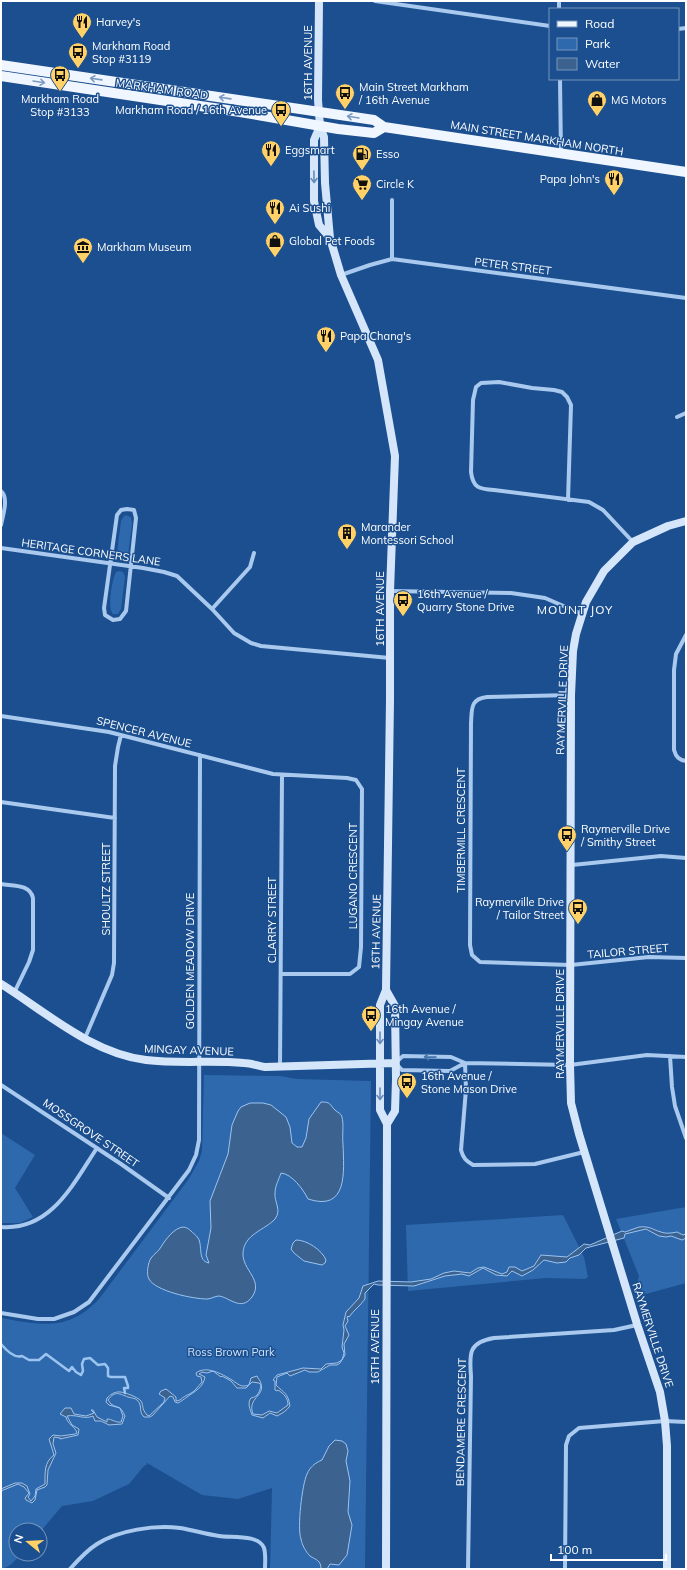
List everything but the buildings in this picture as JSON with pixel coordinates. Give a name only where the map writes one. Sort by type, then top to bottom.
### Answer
[{"type":"main road","name":"16TH AVENUE","points":[[319,1],[319,112],[320,126],[324,137],[325,182],[330,238],[341,275],[378,360],[395,456],[390,591],[386,990],[380,1005],[380,1110],[386,1124],[386,1569]]},
{"type":"main road","name":"MARKHAM ROAD","points":[[1,65],[319,112]]},
{"type":"main road","name":"MARKHAM ROAD","points":[[1,76],[240,112],[320,126]]},
{"type":"main road","name":"MAIN STREET MARKHAM NORTH","points":[[319,112],[374,120],[384,127],[686,172]]},
{"type":"main road","name":"16TH AVENUE","points":[[320,126],[314,140],[314,201],[319,225],[330,238]]},
{"type":"main road","name":"MAIN STREET MARKHAM NORTH","points":[[320,126],[374,133],[384,127]]},
{"type":"main road","name":"RAYMERVILLE DRIVE","points":[[667,1569],[668,1474],[665,1421],[660,1392],[637,1324],[584,1152],[572,1103],[570,1064],[572,865],[571,695],[576,634],[586,602],[604,571],[633,542],[668,526],[686,521]]},
{"type":"main road","name":"MINGAY AVENUE","points":[[1,984],[85,1038],[114,1052],[136,1058],[166,1062],[245,1063],[265,1067],[395,1062]]},
{"type":"main road","name":"16TH AVENUE","points":[[386,990],[395,1006],[396,1079],[395,1111],[386,1124]]},
{"type":"street","points":[[375,1],[549,26]]},
{"type":"street","points":[[560,80],[561,154]]},
{"type":"street","points":[[392,200],[392,259]]},
{"type":"street","name":"PETER STREET","points":[[341,275],[392,259],[686,298]]},
{"type":"street","points":[[568,500],[571,405],[567,397],[562,392],[554,390],[498,382],[481,384],[476,387],[473,400],[471,472],[472,480],[476,486],[482,489],[568,500],[589,502],[603,510],[633,542]]},
{"type":"street","points":[[677,416],[686,413]]},
{"type":"street","points":[[1,491],[4,494],[5,500],[1,525]]},
{"type":"street","points":[[127,509],[134,510],[136,518],[131,566],[126,611],[120,619],[113,620],[106,615],[104,608],[109,563],[117,515],[121,510],[127,509]]},
{"type":"street","name":"HERITAGE CORNERS LANE","points":[[1,548],[131,566],[178,576],[234,633],[251,643],[261,646],[390,658]]},
{"type":"street","points":[[212,609],[250,567],[254,553]]},
{"type":"street","points":[[390,591],[511,593],[544,598],[582,614]]},
{"type":"street","points":[[686,634],[676,654],[672,690],[675,756],[686,761]]},
{"type":"street","name":"TIMBERMILL CRESCENT","points":[[571,695],[487,697],[480,698],[475,701],[472,710],[471,723],[470,945],[472,955],[480,962],[571,965]]},
{"type":"street","name":"SPENCER AVENUE","points":[[1,716],[83,727],[282,775]]},
{"type":"street","name":"SHOULTZ STREET","points":[[85,1038],[112,975],[114,963],[115,766],[121,735]]},
{"type":"street","name":"GOLDEN MEADOW DRIVE","points":[[1,1313],[38,1319],[54,1319],[84,1307],[100,1290],[189,1170],[196,1155],[199,1140],[200,755]]},
{"type":"street","name":"CLARRY STREET","points":[[280,1066],[282,775]]},
{"type":"street","name":"LUGANO CRESCENT","points":[[281,974],[350,974],[359,967],[361,947],[362,796],[362,789],[359,784],[351,778],[282,775]]},
{"type":"street","points":[[1,802],[115,818]]},
{"type":"street","points":[[572,865],[661,856],[686,858]]},
{"type":"street","points":[[1,884],[25,888],[32,894],[33,898],[33,950],[14,993]]},
{"type":"street","name":"TAILOR STREET","points":[[571,965],[649,957],[686,958]]},
{"type":"street","points":[[465,1063],[450,1071],[402,1070],[395,1062],[403,1056],[451,1057],[465,1063],[570,1064],[647,1055],[686,1057]]},
{"type":"street","points":[[670,1056],[675,1106],[686,1138]]},
{"type":"street","points":[[465,1063],[466,1089],[462,1150],[463,1157],[467,1162],[473,1165],[536,1164],[584,1152]]},
{"type":"street","name":"MOSSGROVE STREET","points":[[1,1085],[97,1148],[168,1198]]},
{"type":"street","points":[[1,1227],[31,1224],[47,1215],[72,1186],[97,1148]]},
{"type":"street","name":"BENDAMERE CRESCENT","points":[[468,1569],[472,1376],[470,1357],[472,1348],[485,1339],[614,1330],[637,1324]]},
{"type":"street","points":[[564,1569],[566,1445],[569,1436],[580,1428],[665,1421],[686,1422]]},
{"type":"street","points":[[70,1569],[90,1549],[108,1539],[137,1530],[168,1527],[193,1530],[220,1536],[257,1540],[264,1547],[265,1569]]},
{"type":"green space","points":[[125,515],[131,517],[132,524],[128,555],[122,558],[119,557],[117,553],[121,521]]},
{"type":"green space","points":[[116,572],[123,572],[125,577],[121,609],[118,614],[113,614],[110,606],[111,593],[114,576]]},
{"type":"green space","name":"Ross Brown Park","points":[[204,1075],[280,1076],[297,1079],[371,1081],[365,1569],[270,1569],[272,1488],[238,1499],[202,1495],[147,1463],[146,1464],[148,1464],[144,1466],[129,1484],[93,1501],[62,1506],[48,1523],[8,1522],[8,1562],[14,1562],[1,1569],[1,1318],[29,1323],[53,1324],[76,1317],[88,1310],[99,1299],[188,1180],[199,1161],[202,1151]]},
{"type":"green space","points":[[1,1133],[35,1155],[15,1188],[33,1217],[20,1223],[1,1223]]},
{"type":"green space","points":[[686,1207],[686,1283],[646,1294],[636,1287],[639,1276],[616,1219]]},
{"type":"green space","points":[[563,1215],[584,1257],[588,1277],[585,1279],[546,1278],[408,1291],[406,1225]]},
{"type":"water","points":[[321,1102],[327,1102],[330,1104],[342,1117],[344,1166],[341,1187],[337,1195],[330,1200],[321,1202],[308,1199],[293,1179],[281,1173],[275,1190],[278,1209],[277,1216],[271,1223],[251,1237],[244,1247],[244,1259],[256,1285],[252,1297],[248,1301],[239,1304],[219,1296],[207,1299],[193,1298],[166,1291],[153,1283],[149,1279],[148,1274],[150,1260],[170,1235],[180,1228],[187,1228],[197,1237],[203,1259],[205,1262],[209,1263],[206,1255],[211,1228],[210,1201],[228,1154],[232,1125],[241,1107],[250,1103],[263,1103],[271,1105],[286,1117],[290,1127],[292,1143],[297,1147],[302,1147],[306,1138],[309,1119]]},
{"type":"water","points":[[639,1227],[648,1227],[665,1233],[677,1232],[683,1235],[686,1234],[686,1238],[682,1240],[671,1236],[659,1236],[646,1229],[625,1234],[624,1238],[586,1248],[579,1255],[570,1258],[566,1262],[557,1263],[544,1260],[533,1270],[522,1276],[512,1271],[507,1276],[496,1275],[483,1268],[469,1276],[462,1274],[445,1276],[414,1286],[374,1284],[365,1293],[365,1299],[349,1317],[347,1317],[348,1321],[345,1326],[349,1335],[344,1344],[345,1355],[342,1360],[344,1353],[342,1347],[344,1330],[343,1325],[346,1312],[359,1298],[363,1286],[378,1281],[411,1282],[431,1279],[444,1273],[454,1271],[470,1273],[478,1268],[484,1267],[502,1274],[507,1272],[509,1267],[515,1267],[522,1271],[534,1266],[541,1255],[567,1257],[584,1244],[590,1245],[622,1231],[625,1232]]},
{"type":"water","points":[[296,1240],[305,1242],[318,1249],[326,1260],[325,1263],[322,1265],[304,1261],[291,1249]]},
{"type":"water","points":[[342,1360],[337,1365],[330,1365],[318,1372],[309,1372],[305,1370],[290,1376],[287,1373],[277,1377],[276,1385],[287,1396],[290,1406],[277,1416],[270,1413],[263,1418],[252,1415],[249,1402],[251,1398],[258,1393],[261,1385],[259,1383],[252,1382],[249,1385],[251,1378],[257,1376],[261,1383],[262,1388],[261,1392],[252,1404],[253,1414],[262,1415],[269,1411],[277,1413],[288,1405],[284,1395],[278,1390],[275,1390],[275,1381],[273,1380],[277,1375],[303,1368],[321,1369],[326,1364],[337,1363]]},
{"type":"water","points":[[204,1370],[213,1371],[207,1373],[202,1372],[199,1374],[205,1377],[201,1387],[196,1391],[178,1403],[175,1402],[173,1397],[170,1396],[150,1417],[144,1417],[142,1415],[140,1404],[136,1399],[115,1394],[108,1400],[111,1404],[119,1408],[109,1405],[106,1402],[107,1398],[117,1392],[126,1393],[141,1401],[144,1411],[149,1416],[164,1402],[165,1398],[159,1394],[161,1391],[166,1389],[176,1397],[176,1401],[180,1400],[194,1391],[202,1382],[201,1377],[197,1376],[196,1373]]},
{"type":"water","points":[[213,1371],[224,1375],[240,1385],[249,1385],[246,1388],[237,1388],[231,1381],[222,1376],[221,1377]]},
{"type":"water","points":[[65,1408],[71,1408],[74,1414],[86,1416],[94,1413],[91,1410],[93,1410],[97,1417],[107,1422],[107,1419],[121,1422],[123,1416],[120,1408],[125,1416],[122,1424],[109,1425],[101,1421],[95,1421],[93,1416],[87,1417],[67,1416],[72,1425],[79,1429],[78,1435],[60,1439],[54,1437],[53,1444],[56,1453],[48,1470],[47,1485],[37,1490],[35,1500],[32,1503],[25,1498],[29,1493],[24,1487],[18,1484],[1,1491],[1,1489],[15,1483],[22,1483],[27,1486],[30,1494],[28,1497],[31,1501],[35,1496],[36,1489],[45,1484],[47,1464],[54,1455],[49,1439],[53,1435],[61,1436],[77,1433],[66,1417],[60,1414]]},
{"type":"water","points":[[335,1440],[342,1441],[346,1444],[348,1451],[346,1461],[350,1481],[348,1512],[352,1525],[347,1555],[339,1565],[330,1564],[327,1569],[321,1569],[319,1562],[310,1556],[302,1544],[300,1526],[303,1487],[308,1472],[317,1462],[322,1460],[329,1446]]},
{"type":"waterway","points":[[1,1344],[13,1355],[19,1357],[22,1356],[29,1360],[39,1360],[46,1354],[69,1371],[72,1367],[81,1375],[83,1371],[82,1364],[84,1359],[90,1358],[98,1365],[105,1364],[108,1368],[108,1376],[125,1377],[128,1386],[128,1388],[124,1388],[125,1393]]},
{"type":"place","name":"Harvey's","points":[[82,39]]},
{"type":"place","name":"Markham Road Stop #3119","points":[[78,69]]},
{"type":"place","name":"Markham Road Stop #3133","points":[[60,92]]},
{"type":"place","name":"Main Street Markham / 16th Avenue","points":[[345,110]]},
{"type":"place","name":"MG Motors","points":[[597,117]]},
{"type":"place","name":"Markham Road / 16th Avenue","points":[[281,127]]},
{"type":"place","name":"Eggsmart","points":[[271,167]]},
{"type":"place","name":"Esso","points":[[362,171]]},
{"type":"place","name":"Papa John's","points":[[614,196]]},
{"type":"place","name":"Circle K","points":[[362,201]]},
{"type":"place","name":"Ai Sushi","points":[[275,225]]},
{"type":"place","name":"Global Pet Foods","points":[[275,258]]},
{"type":"place","name":"Markham Museum","points":[[83,264]]},
{"type":"place","name":"Papa Chang's","points":[[326,353]]},
{"type":"place","name":"Marander Montessori School","points":[[347,550]]},
{"type":"place","name":"16th Avenue / Quarry Stone Drive","points":[[403,617]]},
{"type":"place","name":"Raymerville Drive / Smithy Street","points":[[567,852]]},
{"type":"place","name":"Raymerville Drive / Tailor Street","points":[[578,925]]},
{"type":"place","name":"16th Avenue / Mingay Avenue","points":[[371,1032]]},
{"type":"place","name":"16th Avenue / Stone Mason Drive","points":[[407,1099]]},
{"type":"district","name":"MOUNT JOY","points":[[575,610]]}]
